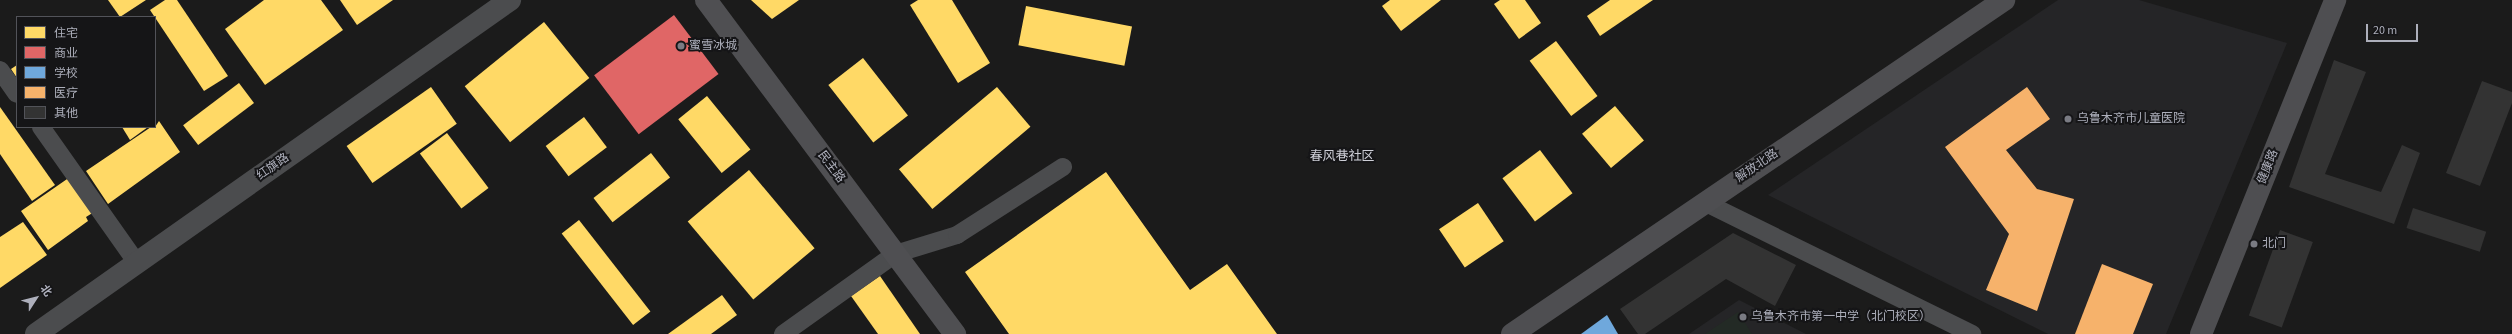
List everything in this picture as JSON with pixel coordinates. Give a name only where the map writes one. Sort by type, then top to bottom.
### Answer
[{"type":"main road","name":"民主路","points":[[706,0],[955,334]]},
{"type":"main road","name":"解放北路","points":[[1512,334],[1704,202],[2004,0]]},
{"type":"main road","name":"健康路","points":[[2201,334],[2335,0]]},
{"type":"street","name":"红旗路","points":[[36,334],[510,0]]},
{"type":"street","points":[[0,70],[16,93]]},
{"type":"street","points":[[42,128],[137,263]]},
{"type":"street","points":[[784,334],[895,254],[957,235],[1063,167]]},
{"type":"street","points":[[1704,202],[1972,334]]},
{"type":"shaded area","name":"乌鲁木齐市儿童医院","points":[[2058,0],[2139,0],[2287,43],[2166,334],[2048,334],[1768,195]]},
{"type":"shaded area","name":"乌鲁木齐市第一中学（北门校区）","points":[[1739,300],[1806,334],[1689,334]]},
{"type":"shaded area","points":[[1738,312],[1752,334],[1705,334]]},
{"type":"building: 住宅","points":[[108,0],[146,0],[122,16],[119,16]]},
{"type":"building: 住宅","points":[[165,0],[177,0],[228,76],[204,91],[156,19],[156,16],[154,16],[150,10]]},
{"type":"building: 住宅","points":[[264,0],[321,0],[343,30],[265,85],[225,29]]},
{"type":"building: 住宅","points":[[340,0],[393,0],[357,25]]},
{"type":"building: 住宅","points":[[751,0],[799,0],[772,19]]},
{"type":"building: 住宅","points":[[918,0],[952,0],[990,63],[958,83],[910,5]]},
{"type":"building: 住宅","points":[[1390,0],[1441,0],[1401,31],[1382,6]]},
{"type":"building: 住宅","points":[[1500,0],[1525,0],[1541,23],[1519,39],[1494,4]]},
{"type":"building: 住宅","points":[[1610,0],[1653,0],[1600,36],[1587,16]]},
{"type":"building: 住宅","points":[[1026,6],[1132,27],[1124,66],[1018,45]]},
{"type":"building: 住宅","points":[[544,22],[589,78],[510,142],[465,86]]},
{"type":"building: 住宅","points":[[1556,41],[1598,96],[1571,116],[1530,61]]},
{"type":"building: 住宅","points":[[863,58],[908,116],[873,143],[828,85]]},
{"type":"building: 住宅","points":[[16,66],[16,76],[11,69]]},
{"type":"building: 住宅","points":[[239,83],[254,103],[198,145],[183,125]]},
{"type":"building: 住宅","points":[[431,87],[457,124],[372,183],[347,146]]},
{"type":"building: 住宅","points":[[997,87],[1030,127],[932,209],[899,169]]},
{"type":"building: 住宅","points":[[707,96],[750,150],[722,173],[678,119]]},
{"type":"building: 住宅","points":[[1615,106],[1644,140],[1611,168],[1582,134]]},
{"type":"building: 住宅","points":[[0,107],[55,185],[32,201],[0,154]]},
{"type":"building: 住宅","points":[[584,117],[607,147],[569,176],[546,146]]},
{"type":"building: 住宅","points":[[159,121],[180,152],[108,204],[86,171],[150,128],[156,128]]},
{"type":"building: 住宅","points":[[123,128],[147,128],[130,140]]},
{"type":"building: 住宅","points":[[447,133],[489,188],[461,209],[420,153]]},
{"type":"building: 住宅","points":[[1540,150],[1572,193],[1535,221],[1502,178]]},
{"type":"building: 住宅","points":[[651,153],[670,177],[613,222],[593,198]]},
{"type":"building: 住宅","points":[[749,170],[815,248],[753,300],[688,221]]},
{"type":"building: 住宅","points":[[1106,172],[1190,290],[1227,264],[1277,334],[1009,334],[965,272]]},
{"type":"building: 住宅","points":[[70,177],[94,212],[86,217],[88,221],[48,250],[21,211]]},
{"type":"building: 住宅","points":[[1478,203],[1504,241],[1465,267],[1439,229]]},
{"type":"building: 住宅","points":[[579,220],[650,311],[633,325],[562,234]]},
{"type":"building: 住宅","points":[[23,222],[47,255],[0,288],[0,237]]},
{"type":"building: 住宅","points":[[880,276],[920,334],[878,334],[851,296]]},
{"type":"building: 住宅","points":[[722,295],[737,315],[711,334],[668,334]]},
{"type":"building: 商业","points":[[674,15],[719,74],[639,134],[594,75]]},
{"type":"building: 学校","points":[[1607,315],[1618,334],[1581,334]]},
{"type":"building: 医疗","points":[[2027,87],[2050,119],[2006,150],[2037,189],[2074,199],[2037,311],[1986,290],[2009,234],[1945,147]]},
{"type":"building: 医疗","points":[[2102,264],[2153,284],[2133,334],[2075,334]]},
{"type":"building: 其他","points":[[2334,60],[2366,72],[2325,174],[2381,192],[2402,145],[2420,153],[2394,224],[2289,187]]},
{"type":"building: 其他","points":[[2482,81],[2512,92],[2512,103],[2480,186],[2446,173]]},
{"type":"building: 其他","points":[[2413,208],[2486,232],[2480,252],[2407,228]]},
{"type":"building: 其他","points":[[2280,230],[2313,242],[2282,327],[2249,316]]},
{"type":"building: 其他","points":[[1733,233],[1796,265],[1775,306],[1726,279],[1645,334],[1638,334],[1620,309]]},
{"type":"place","name":"蜜雪冰城","points":[[681,46]]},
{"type":"place","name":"乌鲁木齐市儿童医院","points":[[2068,119]]},
{"type":"place","name":"北门","points":[[2254,244]]},
{"type":"place","name":"乌鲁木齐市第一中学（北门校区）","points":[[1743,317]]},
{"type":"district","name":"春风巷社区","points":[[1342,156]]}]
